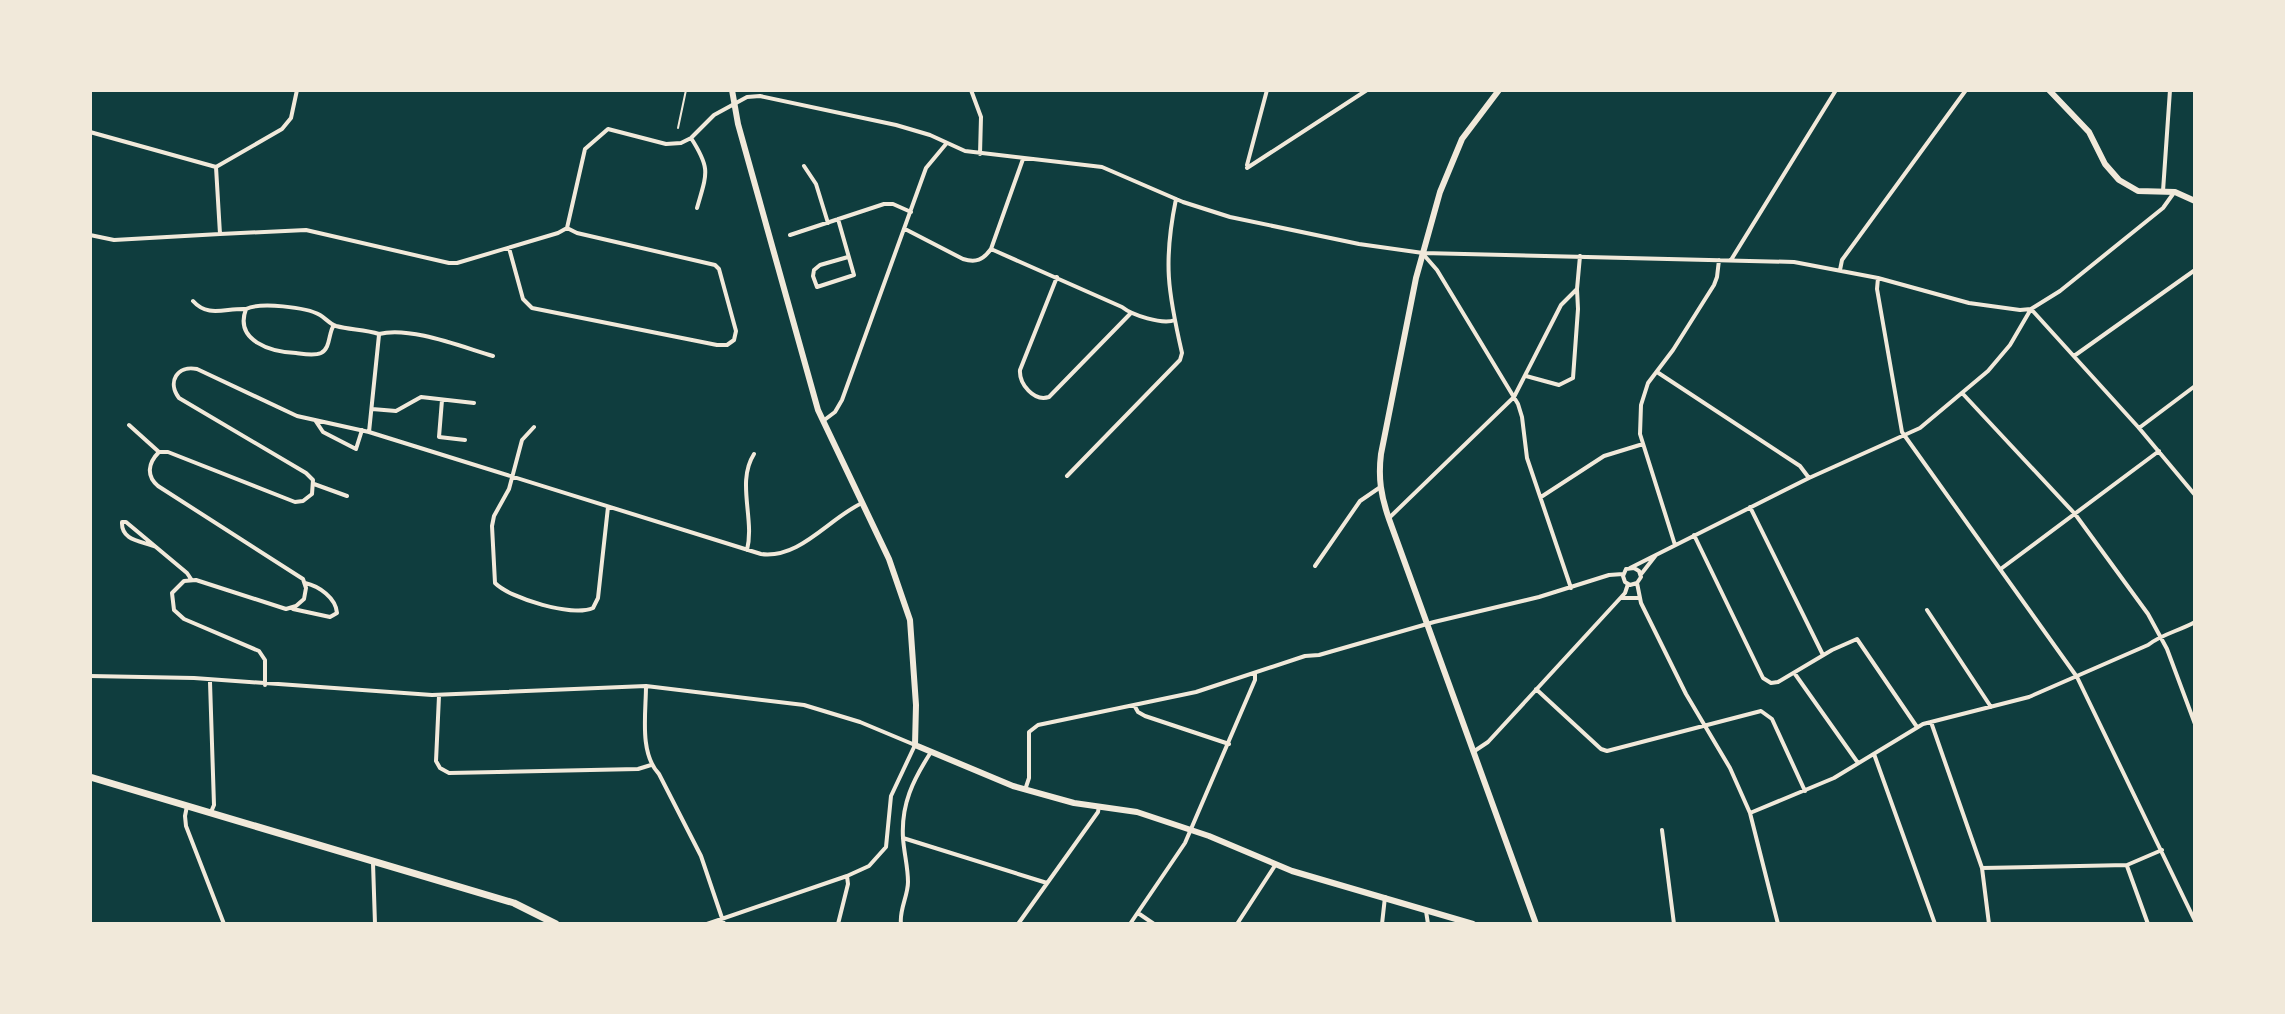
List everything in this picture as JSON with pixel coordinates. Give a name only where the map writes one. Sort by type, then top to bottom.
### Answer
[{"type":"main road","points":[[90,777],[514,903],[556,924]]},
{"type":"street","points":[[90,132],[216,167],[282,129],[291,118],[297,90]]},
{"type":"street","points":[[707,924],[723,921],[869,866],[886,847],[891,796],[915,745],[911,626],[889,559],[813,395],[732,90]]},
{"type":"street","points":[[971,90],[981,117],[980,154]]},
{"type":"street","points":[[1267,90],[1247,168],[1367,90]]},
{"type":"street","points":[[1499,90],[1462,139],[1453,157],[1423,253],[1381,454],[1379,488],[1536,924]]},
{"type":"street","points":[[1731,260],[1836,90]]},
{"type":"street","points":[[1840,270],[1842,260],[1966,90]]},
{"type":"street","points":[[2049,90],[2089,132],[2105,164],[2119,180],[2138,191],[2175,192],[2195,201]]},
{"type":"street","points":[[2163,191],[2170,90]]},
{"type":"street","points":[[567,228],[585,149],[608,129],[666,144],[681,143],[691,138],[708,119],[735,103],[756,96],[916,130],[946,144],[980,154],[1102,167],[1176,199],[1256,223],[1359,244],[1423,253],[1794,262],[1878,278],[1969,303],[2031,309],[2195,495]]},
{"type":"street","points":[[691,138],[705,160],[707,170],[697,208]]},
{"type":"street","points":[[823,421],[835,412],[844,395],[929,161],[946,144]]},
{"type":"street","points":[[905,229],[972,262],[985,258],[1023,159]]},
{"type":"street","points":[[804,166],[816,184],[828,223]]},
{"type":"street","points":[[216,167],[220,234]]},
{"type":"street","points":[[1025,790],[1029,778],[1029,732],[1044,723],[1196,692],[1305,656],[1319,655],[1426,624],[1571,588],[1609,575],[1623,574],[1809,478],[1904,436],[1935,417],[1988,371],[2010,345],[2031,309],[2091,267],[2163,208],[2175,192]]},
{"type":"street","points":[[1067,476],[1180,360],[1182,353],[1167,258],[1176,199]]},
{"type":"street","points":[[790,235],[884,204],[893,204],[911,212]]},
{"type":"street","points":[[838,219],[854,275],[817,287],[814,270],[820,265],[848,257]]},
{"type":"street","points":[[90,235],[114,240],[306,230],[449,263],[509,248],[567,228],[715,265],[735,325],[734,340],[727,345],[717,345],[532,308],[523,299],[509,248]]},
{"type":"street","points":[[991,249],[1122,307],[1130,314],[1140,314],[1160,322],[1175,320]]},
{"type":"street","points":[[1423,253],[1437,270],[1514,397],[1522,417],[1527,458],[1571,588]]},
{"type":"street","points":[[1526,376],[1559,385],[1573,378],[1580,256]]},
{"type":"street","points":[[1675,545],[1643,444],[1639,424],[1641,405],[1648,383],[1714,285],[1719,260]]},
{"type":"street","points":[[2074,356],[2195,270]]},
{"type":"street","points":[[1057,277],[1020,370],[1022,382],[1037,398],[1049,397],[1130,314]]},
{"type":"street","points":[[1878,278],[1877,289],[1904,436],[2002,568],[2077,677],[2195,921]]},
{"type":"street","points":[[1389,519],[1514,397],[1561,305],[1577,289]]},
{"type":"street","points":[[193,301],[198,307],[212,313],[257,305],[303,309],[320,315],[334,325],[379,334],[414,334],[493,356]]},
{"type":"street","points":[[246,309],[243,325],[248,335],[280,352],[314,355],[322,352],[326,349],[334,325]]},
{"type":"street","points":[[369,432],[379,334]]},
{"type":"street","points":[[347,496],[314,484],[306,473],[179,398],[173,386],[174,377],[186,368],[197,369],[297,416],[369,432],[770,555],[788,552],[845,511],[862,503]]},
{"type":"street","points":[[1656,372],[1800,466],[1809,478]]},
{"type":"street","points":[[2139,428],[2195,386]]},
{"type":"street","points":[[1963,394],[2075,514],[2160,635],[2195,724]]},
{"type":"street","points":[[372,409],[396,411],[421,397],[474,403]]},
{"type":"street","points":[[442,400],[439,437],[465,440]]},
{"type":"street","points":[[315,420],[323,432],[356,449],[362,430]]},
{"type":"street","points":[[129,425],[159,452],[172,453],[295,502],[308,498],[314,484]]},
{"type":"street","points":[[534,427],[522,440],[509,489],[494,516],[495,583],[505,591],[554,608],[583,611],[593,608],[597,603],[608,507]]},
{"type":"street","points":[[1541,497],[1604,456],[1643,444]]},
{"type":"street","points":[[2002,568],[2159,451]]},
{"type":"street","points":[[159,452],[150,465],[149,474],[153,482],[300,576],[305,583],[304,599],[291,609]]},
{"type":"street","points":[[747,550],[750,539],[746,473],[754,454]]},
{"type":"street","points":[[1315,566],[1360,501],[1379,488]]},
{"type":"street","points":[[1750,507],[1823,655]]},
{"type":"street","points":[[156,547],[128,537],[123,532],[122,522],[126,522],[156,547],[191,579],[305,614],[330,617],[337,613],[331,598],[305,583]]},
{"type":"street","points":[[1694,535],[1763,678],[1771,683],[1778,682],[1857,639],[1917,727]]},
{"type":"street","points":[[1658,554],[1637,583],[1639,598],[1686,694],[1730,768],[1750,813],[1778,924]]},
{"type":"street","points":[[1630,568],[1636,568],[1641,575]]},
{"type":"street","points":[[1623,574],[1628,584]]},
{"type":"street","points":[[191,579],[174,588],[171,598],[174,610],[184,619],[259,651],[265,660],[265,685]]},
{"type":"street","points":[[1628,584],[1637,583]]},
{"type":"street","points":[[1473,752],[1488,742],[1620,599],[1628,584]]},
{"type":"street","points":[[1620,599],[1630,596],[1639,598]]},
{"type":"street","points":[[1927,610],[1991,707]]},
{"type":"street","points":[[1750,813],[1805,791],[1858,764],[1917,727],[2029,697],[2148,645],[2160,635],[2176,632],[2195,622]]},
{"type":"street","points":[[1130,924],[1185,843],[1229,744],[1255,674]]},
{"type":"street","points":[[1795,674],[1858,764]]},
{"type":"street","points":[[90,676],[194,678],[210,682],[439,695],[646,686],[804,705],[860,722],[1025,790],[1074,803],[1137,812],[1300,874],[1473,924]]},
{"type":"street","points":[[210,682],[214,805],[211,812]]},
{"type":"street","points":[[646,686],[646,742],[651,765],[659,774],[701,856],[723,921]]},
{"type":"street","points":[[1536,689],[1601,749],[1607,751],[1755,711],[1768,714],[1805,791]]},
{"type":"street","points":[[439,695],[436,761],[440,768],[449,773],[638,769],[651,765]]},
{"type":"street","points":[[1134,705],[1145,716],[1229,744]]},
{"type":"street","points":[[1931,722],[1982,868],[1989,924]]},
{"type":"street","points":[[901,924],[908,884],[903,838],[906,798],[913,780],[931,752]]},
{"type":"street","points":[[1874,754],[1935,924]]},
{"type":"street","points":[[187,805],[186,826],[224,924]]},
{"type":"street","points":[[1018,924],[1098,812],[1099,806]]},
{"type":"street","points":[[1662,830],[1674,924]]},
{"type":"street","points":[[903,838],[1047,883]]},
{"type":"street","points":[[1982,868],[2127,865],[2162,850]]},
{"type":"street","points":[[373,860],[371,878],[375,924]]},
{"type":"street","points":[[1237,924],[1276,864]]},
{"type":"street","points":[[2127,865],[2148,924]]},
{"type":"street","points":[[838,924],[848,884],[847,876]]},
{"type":"street","points":[[1382,924],[1385,897]]},
{"type":"street","points":[[1426,909],[1428,924]]},
{"type":"street","points":[[1138,913],[1154,924]]},
{"type":"lane","points":[[678,128],[686,90]]}]
